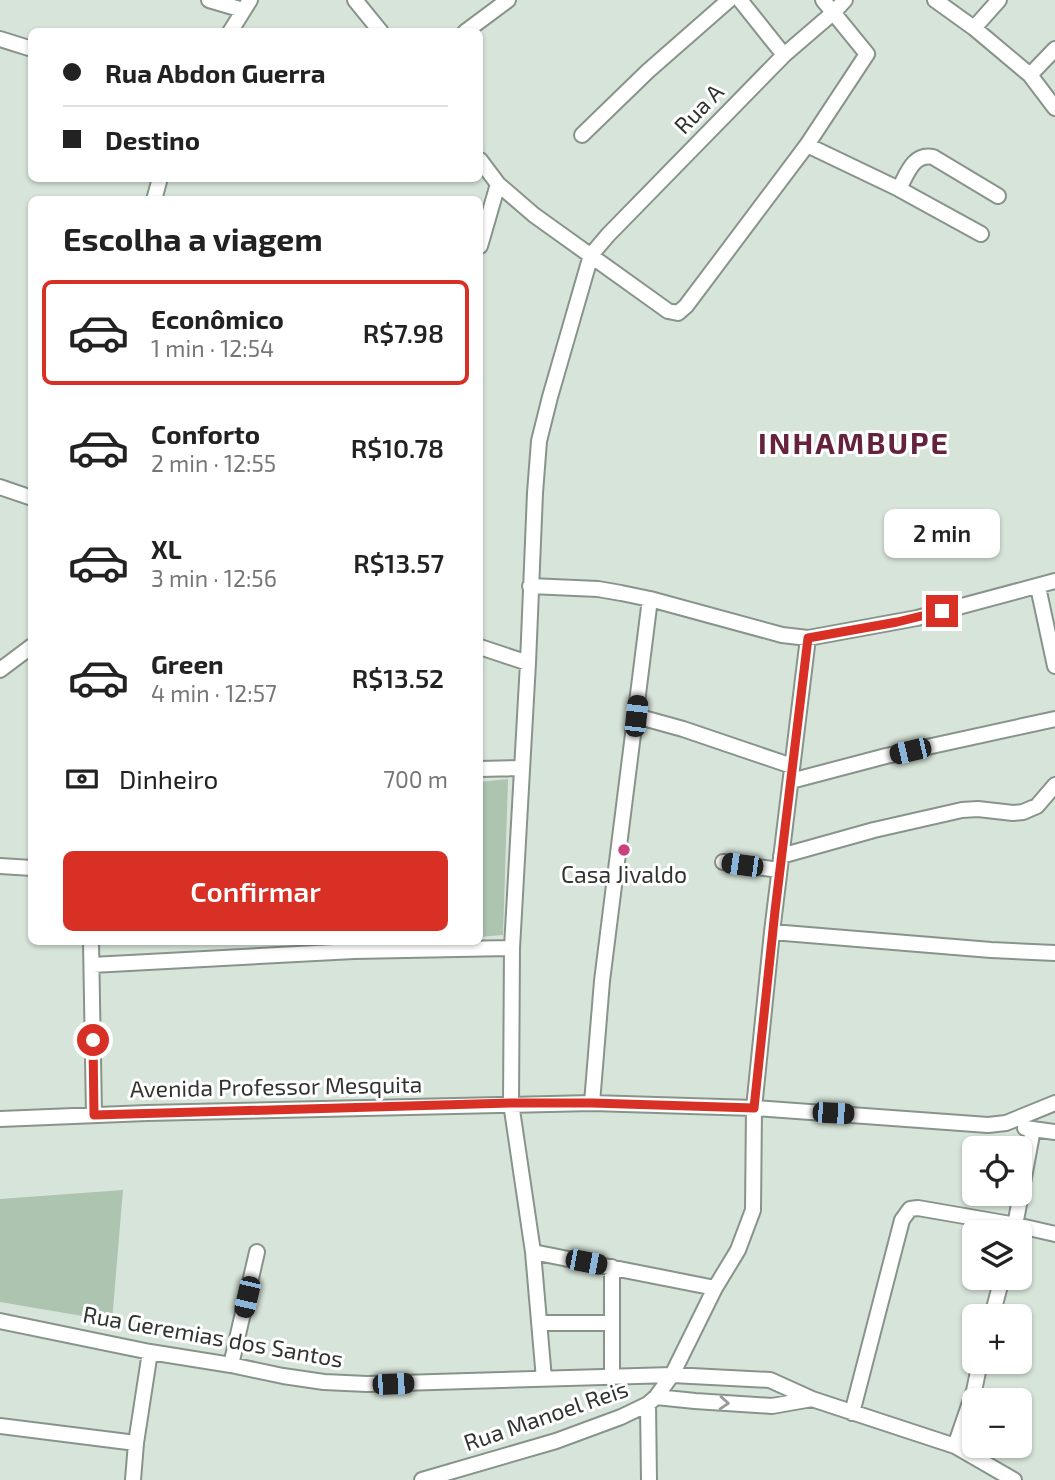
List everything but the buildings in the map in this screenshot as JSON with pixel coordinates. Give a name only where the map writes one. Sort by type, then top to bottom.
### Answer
[{"type":"street","points":[[209,0],[246,5],[232,28]]},
{"type":"street","points":[[355,0],[378,28]]},
{"type":"street","points":[[582,135],[648,71],[729,0]]},
{"type":"street","points":[[740,0],[784,55]]},
{"type":"street","points":[[483,164],[498,184],[542,220],[668,311],[678,313],[687,306],[807,145],[867,54],[822,0]]},
{"type":"street","name":"Rua A","points":[[591,254],[784,55],[845,0]]},
{"type":"street","points":[[935,0],[1030,75],[1055,108]]},
{"type":"street","points":[[974,29],[999,0]]},
{"type":"street","points":[[471,28],[505,1]]},
{"type":"street","points":[[0,39],[28,48]]},
{"type":"street","points":[[1030,75],[1055,48]]},
{"type":"street","points":[[807,145],[899,189],[981,234]]},
{"type":"street","points":[[899,189],[914,162],[928,156],[998,196]]},
{"type":"street","points":[[483,236],[498,184]]},
{"type":"street","points":[[544,1379],[533,1252],[511,1103],[512,948],[539,441],[591,254]]},
{"type":"street","points":[[0,487],[28,497]]},
{"type":"street","points":[[530,586],[598,589],[650,599],[782,635],[808,638],[917,618],[1055,581]]},
{"type":"street","points":[[1038,587],[1055,666]]},
{"type":"street","points":[[592,1103],[602,981],[650,599]]},
{"type":"street","name":"Rua Manoel Reis","points":[[422,1480],[556,1441],[621,1417],[652,1401],[672,1374],[715,1288],[738,1250],[753,1210],[754,1108],[772,932],[808,638]]},
{"type":"street","points":[[483,648],[528,663]]},
{"type":"street","points":[[0,670],[28,650]]},
{"type":"street","points":[[636,716],[683,729],[791,773],[886,756],[1055,719]]},
{"type":"street","points":[[483,769],[522,768]]},
{"type":"street","points":[[723,863],[780,863],[874,830],[962,810],[1013,813],[1023,811],[1037,806],[1055,785]]},
{"type":"street","points":[[0,866],[28,868]]},
{"type":"street","points":[[772,932],[1055,953]]},
{"type":"street","points":[[91,945],[94,1115]]},
{"type":"street","points":[[92,965],[354,946],[512,948]]},
{"type":"street","name":"Avenida Professor Mesquita","points":[[0,1119],[511,1103],[592,1103],[754,1108],[859,1114],[961,1124],[1006,1123]]},
{"type":"street","points":[[1006,1123],[1055,1103]]},
{"type":"street","points":[[1006,1123],[1055,1132]]},
{"type":"street","points":[[1016,1220],[1033,1129]]},
{"type":"street","points":[[852,1413],[902,1220],[909,1209],[918,1208],[976,1220]]},
{"type":"street","points":[[1032,1231],[1055,1234]]},
{"type":"street","points":[[231,1365],[257,1252]]},
{"type":"street","points":[[533,1252],[715,1288]]},
{"type":"street","points":[[612,1267],[612,1377]]},
{"type":"street","name":"Rua Geremias dos Santos","points":[[0,1321],[150,1352],[324,1382],[367,1384],[672,1374],[770,1380],[812,1399],[956,1446],[1014,1480]]},
{"type":"street","points":[[540,1322],[612,1323]]},
{"type":"street","points":[[133,1480],[150,1352]]},
{"type":"street","points":[[956,1446],[978,1374]]},
{"type":"street","points":[[649,1480],[652,1401],[772,1406],[812,1399]]},
{"type":"street","points":[[0,1426],[136,1443]]},
{"type":"green space","points":[[508,779],[503,935],[483,937],[483,782]]},
{"type":"green space","points":[[123,1190],[112,1321],[0,1302],[0,1199]]},
{"type":"place","name":"Casa Jivaldo","points":[[624,850]]},
{"type":"district","name":"INHAMBUPE","points":[[854,444]]},
{"type":"route","points":[[93,1040],[94,1115],[511,1103],[754,1108],[808,638],[942,611]]}]
